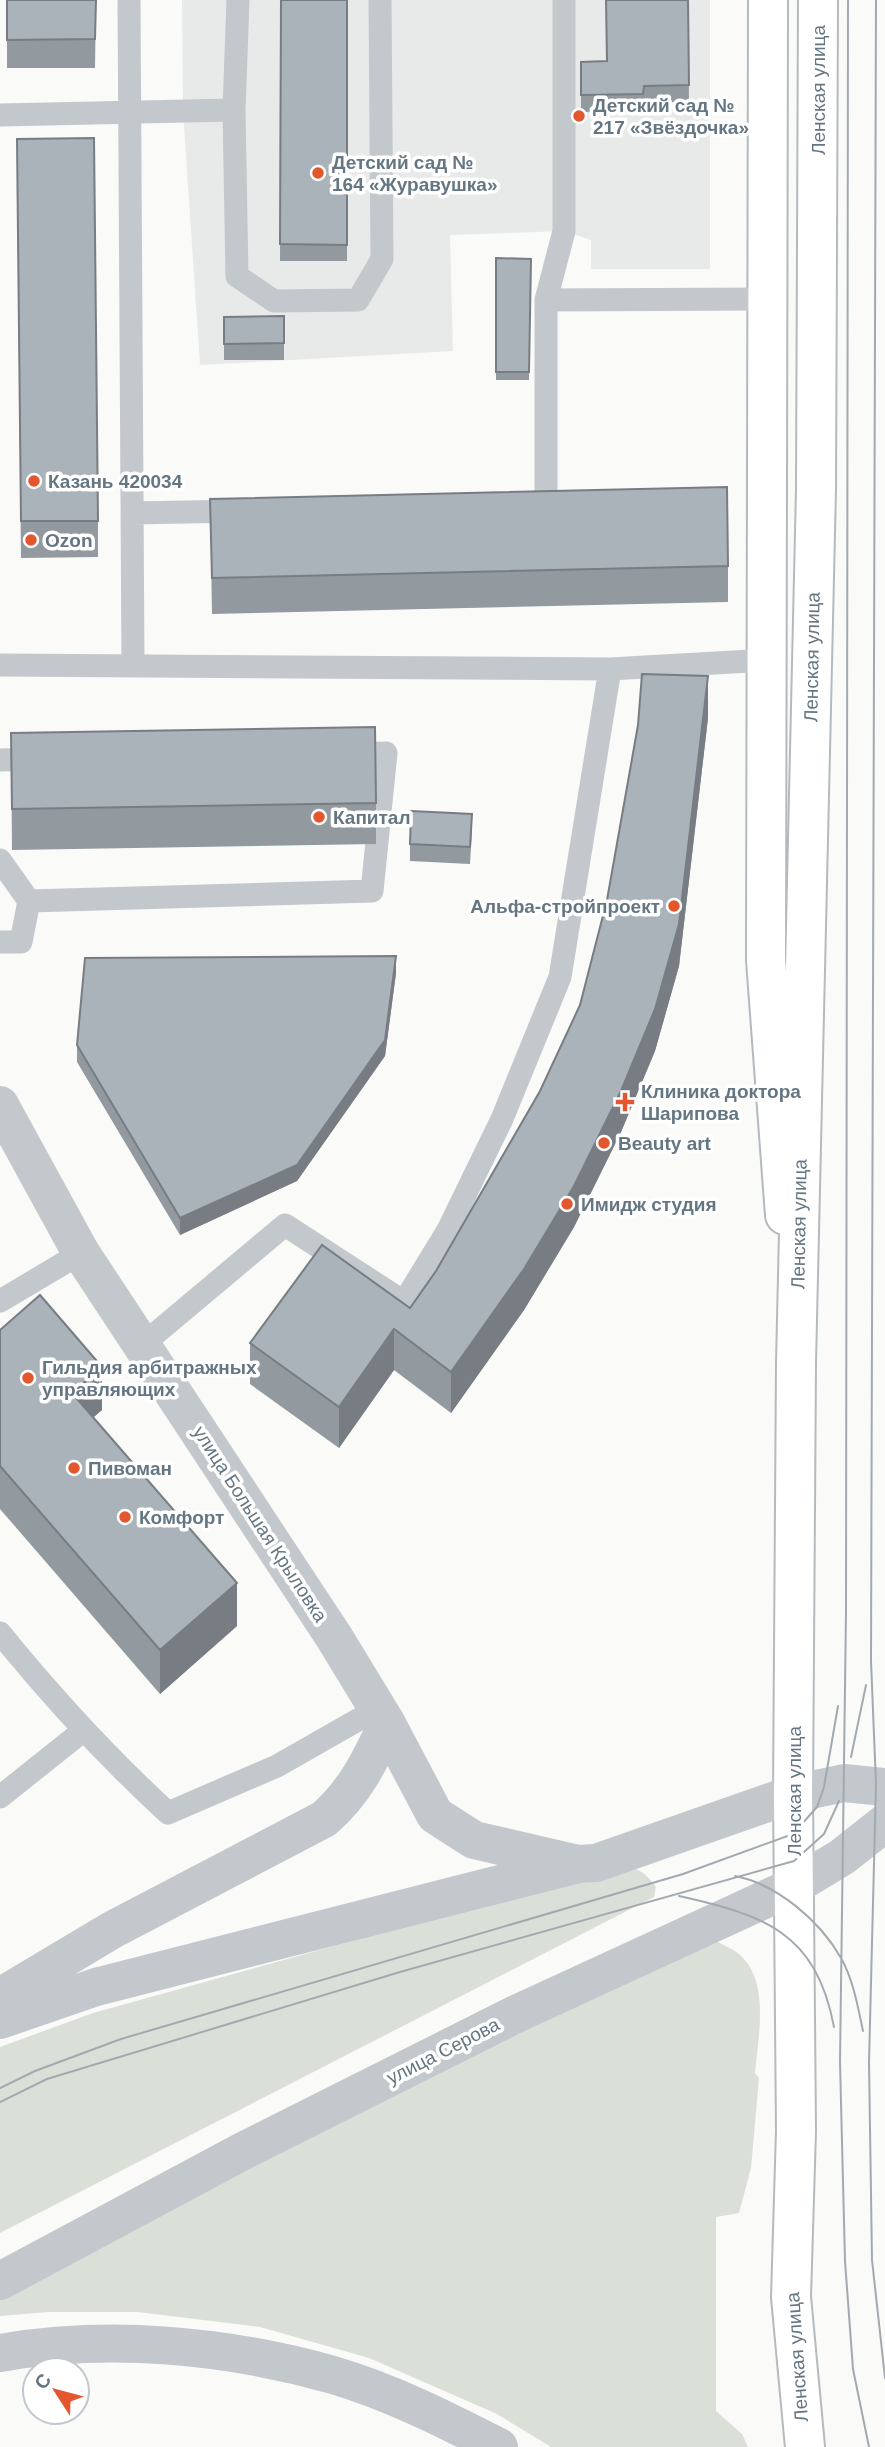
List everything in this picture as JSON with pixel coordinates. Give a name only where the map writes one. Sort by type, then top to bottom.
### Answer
[{"type":"main road","points":[[768,0],[766,960],[796,1363]]},
{"type":"main road","name":"Ленская улица","points":[[805,2447],[791,2297],[796,2131],[793,1794],[796,1363],[816,502],[818,0]]},
{"type":"street","name":"улица Большая Крыловка","points":[[0,1105],[81,1253],[334,1637],[382,1717],[435,1815],[474,1840],[578,1864]]},
{"type":"street","points":[[0,1997],[111,1930],[324,1819],[344,1802],[364,1775],[382,1717]]},
{"type":"street","points":[[0,2020],[96,1987],[578,1864],[596,1863],[793,1794],[844,1783],[885,1787]]},
{"type":"street","name":"улица Серова","points":[[0,2281],[243,2151],[504,2020],[738,1909],[794,1886],[842,1857],[885,1823]]},
{"type":"street","points":[[0,2353],[89,2343],[229,2351],[334,2376],[427,2411],[499,2447]]},
{"type":"lane","points":[[129,0],[133,665]]},
{"type":"lane","points":[[238,0],[234,110],[237,276],[274,301],[358,300],[383,258],[380,0]]},
{"type":"lane","points":[[546,501],[546,300],[564,231],[564,0]]},
{"type":"lane","points":[[0,115],[234,110]]},
{"type":"lane","points":[[546,300],[768,299]]},
{"type":"lane","points":[[521,502],[573,501]]},
{"type":"lane","points":[[132,513],[258,511]]},
{"type":"lane","points":[[0,665],[610,669],[767,660]]},
{"type":"lane","points":[[142,1345],[285,1226],[404,1302],[448,1230],[490,1143],[560,977],[610,669]]},
{"type":"lane","points":[[29,901],[372,891],[386,753],[317,754]]},
{"type":"lane","points":[[0,760],[69,758]]},
{"type":"lane","points":[[0,860],[29,901],[21,942],[0,942]]},
{"type":"lane","points":[[0,1301],[81,1253]]},
{"type":"lane","points":[[0,1633],[44,1688],[168,1813],[382,1717]]},
{"type":"lane","points":[[0,1797],[84,1730]]},
{"type":"shaded area","points":[[182,0],[710,0],[710,269],[591,269],[591,240],[564,231],[450,235],[453,351],[200,365],[183,111]]},
{"type":"shaded area","points":[[618,1867],[635,1869],[648,1877],[656,1887],[654,1897],[0,2233],[0,2047],[93,2013]]},
{"type":"shaded area","points":[[716,1941],[744,1959],[757,1984],[759,1998],[755,2073],[759,2078],[751,2168],[739,2213],[716,2217],[716,2411],[742,2434],[748,2447],[551,2447],[497,2414],[369,2358],[260,2327],[138,2312],[48,2312],[0,2316],[0,2300],[375,2096]]},
{"type":"building","points":[[7,0],[96,0],[95,39],[7,40]]},
{"type":"building","points":[[281,0],[347,0],[347,245],[280,244]]},
{"type":"building","points":[[606,0],[688,0],[689,85],[644,86],[643,94],[581,95],[581,62],[607,61]]},
{"type":"building","points":[[94,138],[98,521],[21,521],[17,139]]},
{"type":"building","points":[[496,258],[531,259],[529,372],[496,372]]},
{"type":"building","points":[[284,316],[284,343],[224,344],[224,317]]},
{"type":"building","points":[[727,487],[728,566],[212,578],[210,499]]},
{"type":"building","points":[[642,674],[708,676],[679,924],[655,1009],[621,1091],[574,1186],[524,1269],[451,1372],[394,1329],[339,1407],[250,1343],[322,1245],[410,1308],[436,1271],[540,1091],[580,1005],[607,900],[638,725]]},
{"type":"building","points":[[375,727],[376,803],[12,809],[11,733]]},
{"type":"building","points":[[411,811],[472,814],[470,847],[410,844]]},
{"type":"building","points":[[396,956],[385,1040],[297,1165],[180,1218],[77,1045],[85,958]]},
{"type":"building","points":[[40,1295],[102,1367],[72,1393],[237,1583],[160,1650],[0,1466],[0,1330]]},
{"type":"tram line","points":[[848,0],[846,1612],[840,2062],[845,2261],[853,2369],[869,2447]]},
{"type":"tram line","points":[[876,0],[871,1661],[876,1784],[869,2062],[872,2260],[885,2378]]},
{"type":"tram line","points":[[851,1757],[866,1685]]},
{"type":"tram line","points":[[0,2088],[35,2071],[121,2039],[683,1874],[793,1834],[817,1807],[824,1787],[838,1706]]},
{"type":"tram line","points":[[0,2102],[47,2079],[400,1972],[794,1861],[824,1834],[839,1801]]},
{"type":"tram line","points":[[735,1876],[766,1887],[796,1906],[832,1944],[849,1975],[863,2031]]},
{"type":"tram line","points":[[679,1896],[737,1911],[782,1933],[814,1969],[826,1995],[834,2027]]},
{"type":"place","name":"Детский сад № 217 «Звёздочка»","points":[[579,116]]},
{"type":"place","name":"Детский сад № 164 «Журавушка»","points":[[318,173]]},
{"type":"place","name":"Казань 420034","points":[[34,481]]},
{"type":"place","name":"Ozon","points":[[31,540]]},
{"type":"place","name":"Капитал","points":[[319,817]]},
{"type":"place","name":"Альфа-стройпроект","points":[[674,906]]},
{"type":"place","name":"Клиника доктора Шарипова","points":[[625,1102]]},
{"type":"place","name":"Beauty art","points":[[604,1143]]},
{"type":"place","name":"Имидж студия","points":[[567,1204]]},
{"type":"place","name":"Гильдия арбитражных управляющих","points":[[28,1378]]},
{"type":"place","name":"Пивоман","points":[[74,1468]]},
{"type":"place","name":"Комфорт","points":[[125,1517]]}]
